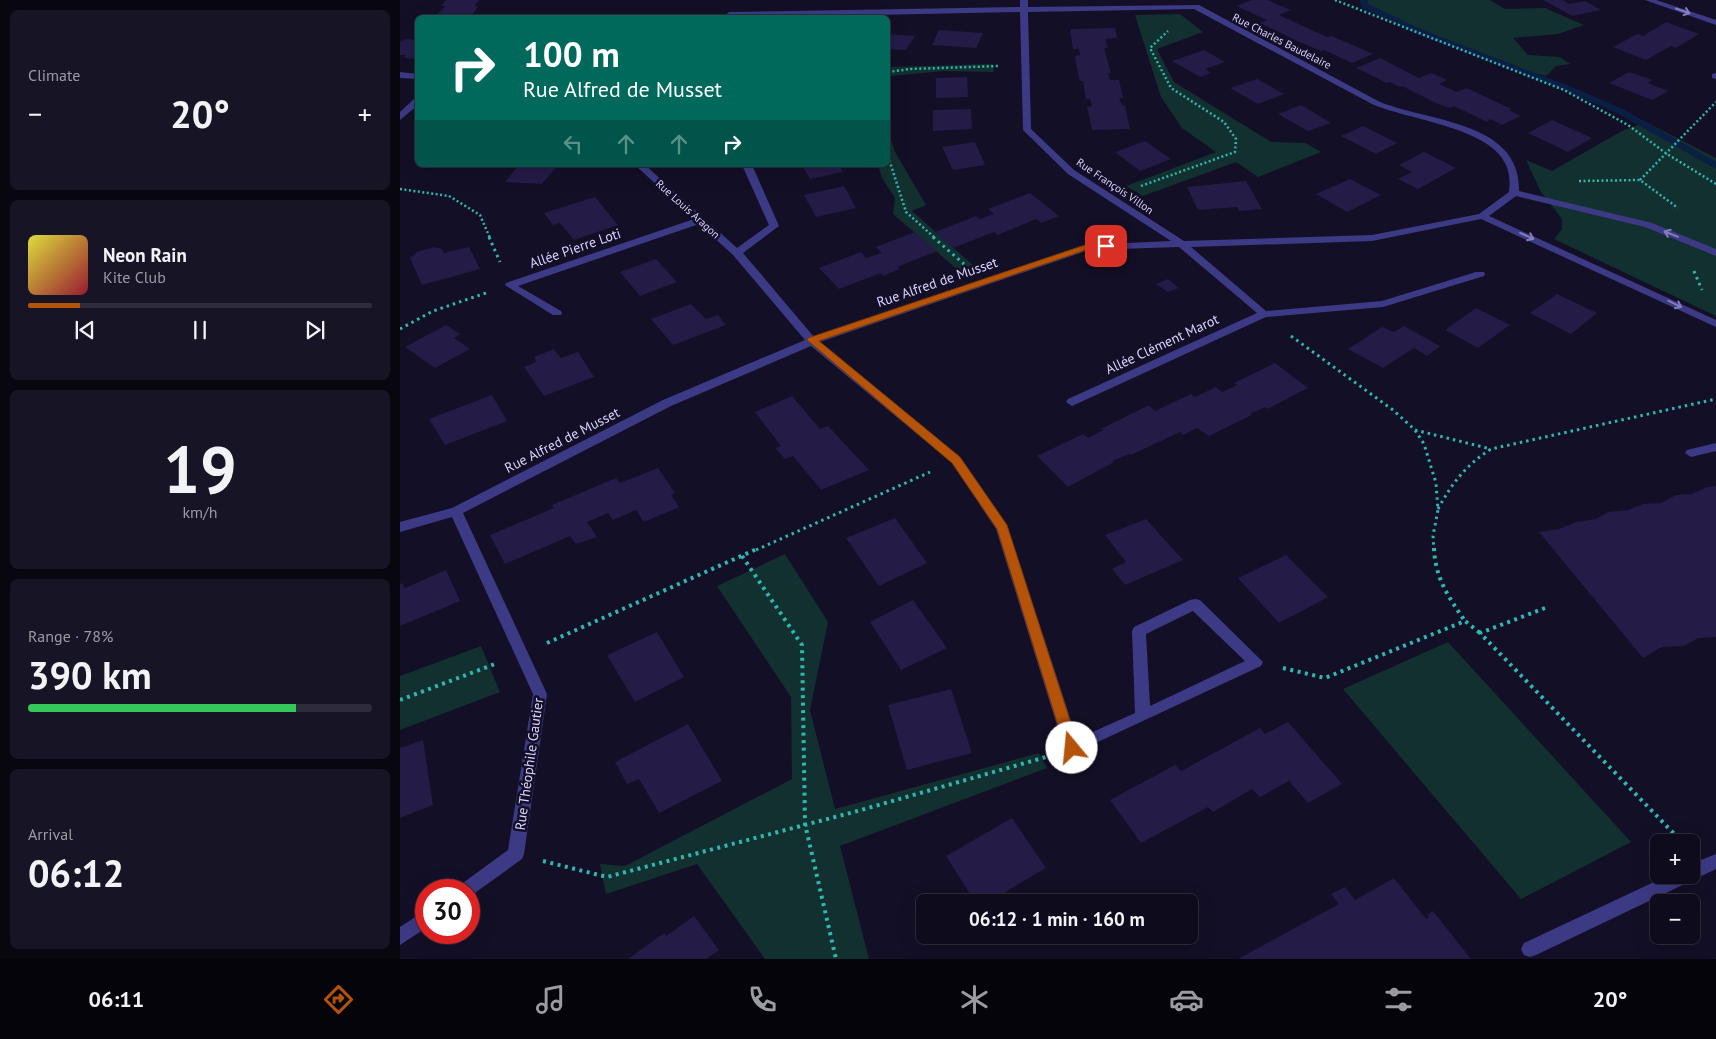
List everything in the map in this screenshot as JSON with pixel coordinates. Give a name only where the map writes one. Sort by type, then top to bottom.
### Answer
[{"type":"street","name":"Rue François Villon","points":[[1024,0],[1026,11],[1027,130],[1071,172],[1180,243]]},
{"type":"street","points":[[1649,0],[1716,23]]},
{"type":"street","points":[[728,15],[1196,7]]},
{"type":"street","name":"Rue Charles Baudelaire","points":[[1196,7],[1244,35],[1386,108],[1459,127],[1481,136],[1498,148],[1507,159],[1515,174],[1514,193]]},
{"type":"street","points":[[400,75],[415,76]]},
{"type":"street","points":[[400,117],[415,103]]},
{"type":"street","name":"Rue Louis Aragon","points":[[642,167],[738,253],[812,340],[956,460],[1002,528],[1072,748]]},
{"type":"street","points":[[738,253],[774,226],[748,167]]},
{"type":"street","points":[[1514,193],[1648,225],[1716,253]]},
{"type":"street","name":"Rue Alfred de Musset","points":[[400,526],[456,511],[667,403],[812,340],[1088,247],[1372,238],[1482,216],[1514,193]]},
{"type":"street","points":[[1482,216],[1716,324]]},
{"type":"street","name":"Allée Pierre Loti","points":[[510,285],[700,220]]},
{"type":"street","points":[[1180,243],[1264,314]]},
{"type":"street","name":"Allée Clément Marot","points":[[1072,402],[1264,314],[1383,304],[1480,274]]},
{"type":"street","points":[[510,285],[557,313]]},
{"type":"street","points":[[1691,453],[1716,447]]},
{"type":"street","name":"Rue Théophile Gautier","points":[[456,511],[540,694],[516,854]]},
{"type":"street","points":[[1072,748],[1143,716],[1256,662],[1195,604],[1139,631],[1143,716]]},
{"type":"street","points":[[480,880],[516,854]]},
{"type":"street","points":[[1700,868],[1716,861]]},
{"type":"street","points":[[1530,949],[1667,884]]},
{"type":"street","points":[[400,937],[415,926]]},
{"type":"path","points":[[1335,0],[1564,90],[1628,126],[1667,154],[1716,184]]},
{"type":"path","points":[[1111,198],[1235,152],[1236,139],[1224,122],[1171,88],[1150,48],[1196,7]]},
{"type":"path","points":[[890,72],[910,69],[1026,65]]},
{"type":"path","points":[[1640,180],[1716,102]]},
{"type":"path","points":[[890,162],[906,212],[984,282]]},
{"type":"path","points":[[1571,180],[1640,180],[1680,210]]},
{"type":"path","points":[[400,189],[449,196],[480,215],[510,285],[433,311],[400,329]]},
{"type":"path","points":[[1691,263],[1706,298]]},
{"type":"path","points":[[1264,314],[1266,318],[1393,410],[1415,430],[1424,444],[1436,483],[1438,510]]},
{"type":"path","points":[[1674,834],[1480,633],[1465,621],[1444,590],[1434,560],[1432,536],[1438,510],[1456,476],[1472,460],[1491,449],[1716,399]]},
{"type":"path","points":[[1415,430],[1491,449]]},
{"type":"path","points":[[400,700],[522,654],[956,460]]},
{"type":"path","points":[[742,556],[802,644],[805,824],[836,959]]},
{"type":"path","points":[[1480,633],[1545,608]]},
{"type":"path","points":[[1256,662],[1325,678],[1465,621]]},
{"type":"path","points":[[516,854],[607,877],[1033,761],[1072,748]]},
{"type":"green space","points":[[1364,0],[1490,0],[1505,9],[1545,8],[1584,25],[1558,34],[1513,38],[1528,55],[1560,57],[1570,64],[1556,66],[1546,76],[1515,69],[1420,32],[1364,5]]},
{"type":"green space","points":[[1180,14],[1203,32],[1157,49],[1174,82],[1271,142],[1306,143],[1321,152],[1258,177],[1236,162],[1143,196],[1126,186],[1216,152],[1182,128],[1161,97],[1135,15]]},
{"type":"green space","points":[[993,64],[994,72],[944,71],[890,76],[890,67]]},
{"type":"green space","points":[[1646,122],[1716,158],[1716,316],[1554,239],[1562,229],[1562,219],[1541,192],[1526,160],[1552,171],[1622,131]]},
{"type":"green space","points":[[890,136],[895,152],[926,205],[912,211],[975,267],[959,271],[893,214],[895,198],[882,178],[879,167],[890,167]]},
{"type":"green space","points":[[785,554],[828,622],[810,710],[835,809],[1039,753],[1047,768],[840,846],[869,959],[765,959],[697,864],[606,894],[600,864],[625,866],[792,779],[791,697],[717,586]]},
{"type":"green space","points":[[1448,642],[1631,842],[1521,899],[1343,689]]},
{"type":"green space","points":[[481,646],[500,692],[400,730],[400,676]]},
{"type":"building","points":[[446,0],[479,0],[475,5],[478,7],[472,15],[437,15],[445,6],[441,6]]},
{"type":"building","points":[[1252,0],[1267,0],[1291,10],[1279,15],[1327,37],[1332,36],[1373,54],[1352,63],[1324,50],[1321,51],[1297,41],[1260,23],[1267,20],[1236,6]]},
{"type":"building","points":[[1543,0],[1563,0],[1569,4],[1585,1],[1601,10],[1572,16]]},
{"type":"building","points":[[1666,22],[1699,34],[1676,48],[1671,46],[1646,60],[1613,47],[1637,34],[1643,36]]},
{"type":"building","points":[[1115,28],[1117,38],[1105,39],[1108,48],[1104,48],[1111,73],[1108,73],[1110,80],[1119,80],[1123,98],[1119,98],[1122,105],[1125,106],[1130,129],[1092,130],[1087,107],[1092,106],[1090,99],[1086,99],[1083,81],[1080,81],[1078,74],[1075,56],[1080,55],[1079,49],[1073,49],[1070,29]]},
{"type":"building","points":[[939,30],[983,33],[976,48],[932,45]]},
{"type":"building","points":[[890,34],[915,36],[906,50],[890,49]]},
{"type":"building","points":[[415,40],[415,59],[404,58],[406,55],[400,55],[400,41]]},
{"type":"building","points":[[1204,50],[1225,62],[1205,69],[1211,73],[1200,77],[1172,61]]},
{"type":"building","points":[[1380,58],[1419,78],[1431,73],[1447,80],[1439,84],[1457,92],[1466,88],[1512,109],[1509,110],[1521,116],[1502,125],[1490,119],[1487,122],[1454,106],[1450,108],[1436,103],[1402,86],[1400,87],[1390,82],[1387,83],[1356,68]]},
{"type":"building","points":[[1629,72],[1653,80],[1648,83],[1668,91],[1652,100],[1609,83]]},
{"type":"building","points":[[967,77],[968,97],[936,98],[936,78]]},
{"type":"building","points":[[1257,79],[1284,94],[1258,104],[1230,88]]},
{"type":"building","points":[[1301,105],[1331,123],[1308,131],[1278,114]]},
{"type":"building","points":[[971,109],[972,129],[933,131],[933,110]]},
{"type":"building","points":[[1552,120],[1592,138],[1568,152],[1528,133]]},
{"type":"building","points":[[1363,126],[1397,143],[1376,154],[1341,136]]},
{"type":"building","points":[[1145,141],[1171,159],[1140,171],[1115,152]]},
{"type":"building","points":[[975,142],[985,165],[953,170],[942,147]]},
{"type":"building","points":[[1424,152],[1456,168],[1418,189],[1398,179],[1412,172],[1399,165]]},
{"type":"building","points":[[517,167],[556,167],[542,184],[505,182]]},
{"type":"building","points":[[803,167],[840,167],[843,172],[810,179]]},
{"type":"building","points":[[1350,179],[1381,195],[1347,212],[1316,194]]},
{"type":"building","points":[[1246,181],[1262,209],[1239,211],[1237,207],[1198,210],[1187,187]]},
{"type":"building","points":[[844,186],[856,208],[816,217],[804,195]]},
{"type":"building","points":[[1030,193],[1059,216],[1041,223],[1036,219],[998,235],[994,232],[953,248],[935,232],[976,216],[980,219],[994,214],[988,209]]},
{"type":"building","points":[[595,197],[618,225],[574,240],[560,223],[553,225],[544,213]]},
{"type":"building","points":[[915,232],[937,251],[897,267],[900,269],[883,276],[881,273],[839,289],[819,268],[861,252],[866,258],[882,253],[876,247]]},
{"type":"building","points":[[434,247],[442,249],[444,253],[469,247],[480,269],[422,285],[410,258],[417,252]]},
{"type":"building","points":[[656,259],[677,282],[640,296],[620,272]]},
{"type":"building","points":[[1168,279],[1179,288],[1168,292],[1156,284]]},
{"type":"building","points":[[1557,294],[1597,313],[1571,334],[1530,313]]},
{"type":"building","points":[[691,304],[706,319],[718,315],[726,325],[673,345],[651,319]]},
{"type":"building","points":[[1476,308],[1510,325],[1478,348],[1445,330]]},
{"type":"building","points":[[446,325],[460,334],[454,338],[470,349],[435,368],[405,347]]},
{"type":"building","points":[[1404,326],[1440,346],[1427,356],[1414,348],[1383,368],[1348,349],[1382,327],[1394,332]]},
{"type":"building","points":[[554,349],[561,358],[578,352],[594,377],[544,396],[524,367],[536,362],[534,357]]},
{"type":"building","points":[[1275,363],[1308,388],[1267,409],[1265,407],[1250,414],[1252,415],[1209,436],[1197,428],[1183,435],[1180,432],[1131,455],[1129,454],[1112,461],[1114,462],[1068,487],[1037,456],[1083,434],[1088,438],[1104,430],[1101,429],[1149,405],[1155,411],[1191,394],[1195,397],[1216,387],[1222,392],[1237,385],[1234,383]]},
{"type":"building","points":[[492,395],[507,421],[445,445],[429,419]]},
{"type":"building","points":[[792,396],[820,429],[828,426],[869,470],[821,490],[793,456],[785,459],[775,448],[781,446],[755,412]]},
{"type":"building","points":[[658,468],[675,493],[671,495],[679,507],[644,522],[636,510],[613,520],[608,513],[587,522],[597,537],[576,544],[570,536],[505,564],[490,535],[554,508],[552,505],[616,478],[620,483]]},
{"type":"building","points":[[1716,486],[1716,637],[1698,638],[1684,646],[1662,647],[1643,658],[1539,532],[1559,529],[1576,522],[1596,519],[1608,512],[1628,510],[1643,504],[1661,503],[1676,495],[1692,494],[1707,487]]},
{"type":"building","points":[[895,518],[927,563],[879,586],[846,538]]},
{"type":"building","points":[[1146,519],[1183,560],[1125,585],[1112,569],[1126,562],[1105,535]]},
{"type":"building","points":[[1286,555],[1328,597],[1279,623],[1238,578]]},
{"type":"building","points":[[446,570],[460,601],[400,626],[400,584],[402,583],[405,588]]},
{"type":"building","points":[[913,600],[947,648],[901,670],[870,622]]},
{"type":"building","points":[[657,632],[684,677],[635,702],[607,655]]},
{"type":"building","points":[[951,689],[972,753],[907,770],[888,705]]},
{"type":"building","points":[[1288,722],[1342,784],[1308,803],[1289,781],[1260,797],[1252,789],[1213,812],[1208,807],[1141,843],[1110,800],[1175,765],[1181,771],[1260,728],[1265,734]]},
{"type":"building","points":[[688,724],[722,781],[659,813],[639,779],[627,784],[615,762]]},
{"type":"building","points":[[423,740],[433,805],[400,818],[400,748]]},
{"type":"building","points":[[1012,818],[1046,868],[1002,894],[970,894],[946,856]]},
{"type":"building","points":[[1394,878],[1426,919],[1429,917],[1427,915],[1433,911],[1471,959],[1238,959],[1339,904],[1331,894],[1345,887],[1355,900]]},
{"type":"building","points":[[694,916],[719,950],[706,959],[628,959],[664,933],[666,936]]},
{"type":"waterway","points":[[1364,0],[1364,5],[1420,32],[1569,89],[1620,111],[1716,166]]},
{"type":"route","points":[[1072,748],[1002,528],[956,460],[812,340],[1088,247],[1106,246]]}]
